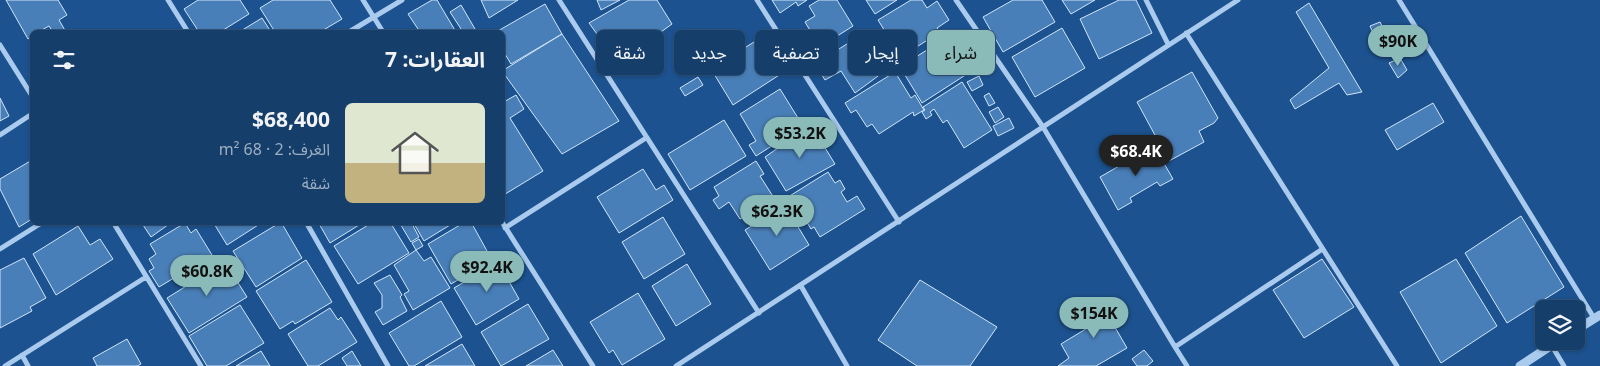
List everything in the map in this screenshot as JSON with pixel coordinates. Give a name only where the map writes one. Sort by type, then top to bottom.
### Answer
[{"type":"street","points":[[168,0],[187,30]]},
{"type":"street","points":[[363,0],[382,30]]},
{"type":"street","points":[[352,30],[402,0]]},
{"type":"street","points":[[559,0],[759,313]]},
{"type":"street","points":[[757,0],[899,222]]},
{"type":"street","points":[[956,0],[1043,127],[1187,366]]},
{"type":"street","points":[[1146,0],[1168,44]]},
{"type":"street","points":[[676,366],[1238,0]]},
{"type":"street","points":[[1399,0],[1597,316],[1585,324]]},
{"type":"street","points":[[1186,33],[1397,366]]},
{"type":"street","points":[[0,45],[30,93]]},
{"type":"street","points":[[0,135],[30,115]]},
{"type":"street","points":[[505,224],[646,138]]},
{"type":"street","points":[[0,249],[38,225]]},
{"type":"street","points":[[115,225],[201,366]]},
{"type":"street","points":[[308,225],[388,366]]},
{"type":"street","points":[[504,225],[593,366]]},
{"type":"street","points":[[1175,347],[1322,250]]},
{"type":"street","points":[[5,366],[146,277]]},
{"type":"street","points":[[801,286],[847,366]]},
{"type":"street","points":[[1520,366],[1544,350]]},
{"type":"street","points":[[1558,350],[1564,366]]},
{"type":"street","points":[[22,355],[28,366]]},
{"type":"building","points":[[6,0],[58,0],[67,15],[59,20],[65,30],[52,30],[49,26],[42,30],[30,30],[30,38],[28,39]]},
{"type":"building","points":[[198,0],[240,0],[249,14],[223,30],[198,30],[184,9]]},
{"type":"building","points":[[273,0],[330,0],[342,19],[323,30],[274,30],[260,8]]},
{"type":"building","points":[[432,0],[437,0],[455,30],[419,30],[408,14]]},
{"type":"building","points":[[481,0],[518,0],[489,18]]},
{"type":"building","points":[[597,0],[620,0],[601,10]]},
{"type":"building","points":[[629,0],[657,0],[672,24],[664,30],[596,30],[596,33],[589,23]]},
{"type":"building","points":[[772,0],[807,0],[798,6],[796,2],[780,13]]},
{"type":"building","points":[[819,0],[837,0],[853,26],[838,36],[838,30],[810,30],[805,22],[815,16],[809,6]]},
{"type":"building","points":[[866,0],[897,0],[875,14]]},
{"type":"building","points":[[911,0],[922,0],[927,8],[937,1],[949,20],[937,28],[938,30],[927,30],[927,40],[917,47],[917,30],[884,30],[878,20]]},
{"type":"building","points":[[1013,0],[1042,0],[1055,22],[1003,52],[995,38],[995,30],[990,30],[983,17]]},
{"type":"building","points":[[1062,0],[1095,0],[1071,14]]},
{"type":"building","points":[[1119,0],[1136,0],[1152,33],[1099,59],[1080,19]]},
{"type":"building","points":[[1309,3],[1362,92],[1347,95],[1339,83],[1295,109],[1290,100],[1329,68],[1296,12]]},
{"type":"building","points":[[545,4],[562,34],[511,64],[505,54],[505,30],[500,30]]},
{"type":"building","points":[[461,5],[475,29],[462,30],[450,12]]},
{"type":"building","points":[[262,18],[270,30],[242,30]]},
{"type":"building","points":[[1380,22],[1388,37],[1377,42],[1370,26]]},
{"type":"building","points":[[1062,28],[1085,68],[1035,97],[1012,57]]},
{"type":"building","points":[[562,34],[619,121],[562,154],[505,75],[505,69]]},
{"type":"building","points":[[755,41],[755,75],[779,75],[733,105],[715,75],[745,75],[745,48]]},
{"type":"building","points":[[848,43],[848,75],[879,75],[855,93],[841,71],[838,73],[838,50]]},
{"type":"building","points":[[927,50],[927,75],[965,75],[922,103],[905,75],[917,75],[917,56]]},
{"type":"building","points":[[1400,58],[1407,70],[1398,78],[1389,63]]},
{"type":"building","points":[[1192,72],[1218,118],[1214,123],[1199,131],[1204,142],[1169,161],[1137,102]]},
{"type":"building","points":[[822,75],[834,75],[825,80]]},
{"type":"building","points":[[890,75],[897,75],[911,98],[915,95],[924,110],[914,116],[913,112],[879,134],[872,124],[867,127],[856,110],[851,113],[845,103]]},
{"type":"building","points":[[979,76],[983,85],[972,91],[967,82]]},
{"type":"building","points":[[698,77],[703,85],[685,96],[680,88]]},
{"type":"building","points":[[962,82],[992,130],[964,148],[947,120],[943,123],[934,109],[930,112],[932,115],[926,119],[922,112],[925,110],[923,107]]},
{"type":"building","points":[[780,89],[803,126],[756,156],[749,145],[756,141],[740,114]]},
{"type":"building","points":[[989,93],[995,103],[989,106],[984,96]]},
{"type":"building","points":[[516,95],[524,109],[510,118],[543,171],[505,194],[505,101]]},
{"type":"building","points":[[0,98],[9,116],[0,121]]},
{"type":"building","points":[[1433,103],[1444,122],[1397,150],[1385,130]]},
{"type":"building","points":[[998,107],[1004,117],[995,123],[989,112]]},
{"type":"building","points":[[1009,118],[1014,128],[998,136],[993,126]]},
{"type":"building","points":[[724,120],[746,156],[690,190],[668,154]]},
{"type":"building","points":[[811,125],[835,164],[786,191],[765,157]]},
{"type":"building","points":[[1154,146],[1173,179],[1160,186],[1157,182],[1130,198],[1132,202],[1118,210],[1100,177]]},
{"type":"building","points":[[30,161],[30,220],[19,227],[0,189],[0,179]]},
{"type":"building","points":[[756,161],[764,174],[760,176],[774,198],[740,219],[729,202],[719,209],[713,200],[719,196],[714,187]]},
{"type":"building","points":[[643,169],[656,190],[664,185],[673,200],[619,233],[597,197]]},
{"type":"building","points":[[828,172],[835,183],[840,180],[845,189],[841,192],[847,202],[857,196],[865,209],[820,237],[814,227],[811,229],[798,208],[795,210],[788,197]]},
{"type":"building","points":[[785,205],[809,245],[770,270],[745,230]]},
{"type":"building","points":[[1521,216],[1564,287],[1543,300],[1535,300],[1535,305],[1507,323],[1465,253]]},
{"type":"building","points":[[663,217],[685,254],[644,279],[622,242]]},
{"type":"building","points":[[143,225],[168,225],[151,237]]},
{"type":"building","points":[[182,225],[186,225],[191,233],[196,229],[212,255],[159,287],[149,271],[154,268],[149,259],[156,254],[150,244]]},
{"type":"building","points":[[215,225],[258,225],[227,245]]},
{"type":"building","points":[[276,225],[283,225],[302,258],[256,287],[233,251]]},
{"type":"building","points":[[320,225],[359,225],[330,243]]},
{"type":"building","points":[[368,225],[392,225],[409,253],[358,284],[334,246]]},
{"type":"building","points":[[401,225],[413,225],[419,237],[411,242]]},
{"type":"building","points":[[415,225],[450,225],[424,241]]},
{"type":"building","points":[[460,225],[473,225],[492,260],[451,284],[428,244]]},
{"type":"building","points":[[78,226],[90,245],[100,239],[113,259],[56,295],[33,254]]},
{"type":"building","points":[[419,239],[423,246],[416,250],[412,243]]},
{"type":"building","points":[[416,250],[424,261],[431,257],[450,288],[413,310],[404,294],[409,291],[394,265]]},
{"type":"building","points":[[24,258],[46,298],[30,307],[32,311],[0,328],[0,270]]},
{"type":"building","points":[[1322,259],[1354,307],[1304,338],[1273,290]]},
{"type":"building","points":[[1456,259],[1497,326],[1441,363],[1400,292]]},
{"type":"building","points":[[306,260],[332,302],[295,324],[293,321],[280,329],[256,291]]},
{"type":"building","points":[[225,262],[247,297],[189,333],[167,298]]},
{"type":"building","points":[[498,262],[519,299],[476,325],[454,288]]},
{"type":"building","points":[[687,264],[711,304],[676,326],[652,286]]},
{"type":"building","points":[[390,275],[402,295],[400,297],[407,311],[383,325],[375,312],[382,308],[382,295],[374,283]]},
{"type":"building","points":[[920,280],[997,327],[970,366],[917,366],[878,340]]},
{"type":"building","points":[[638,293],[665,339],[622,365],[613,350],[609,353],[590,322]]},
{"type":"building","points":[[1098,298],[1127,348],[1096,366],[1058,366],[1069,358],[1061,344],[1089,327],[1079,309]]},
{"type":"building","points":[[441,301],[462,337],[414,366],[409,366],[389,333]]},
{"type":"building","points":[[528,304],[549,339],[501,366],[481,332]]},
{"type":"building","points":[[240,305],[264,343],[226,366],[207,366],[189,336]]},
{"type":"building","points":[[330,308],[338,320],[341,317],[357,342],[318,366],[308,366],[288,334]]},
{"type":"building","points":[[127,339],[141,364],[137,366],[97,366],[93,358]]},
{"type":"building","points":[[462,344],[475,366],[425,366]]},
{"type":"building","points":[[553,350],[563,366],[526,366]]},
{"type":"building","points":[[1144,350],[1153,361],[1147,366],[1137,366],[1132,359]]},
{"type":"building","points":[[261,351],[270,366],[236,366]]},
{"type":"building","points":[[352,351],[361,366],[347,366],[342,358]]}]
